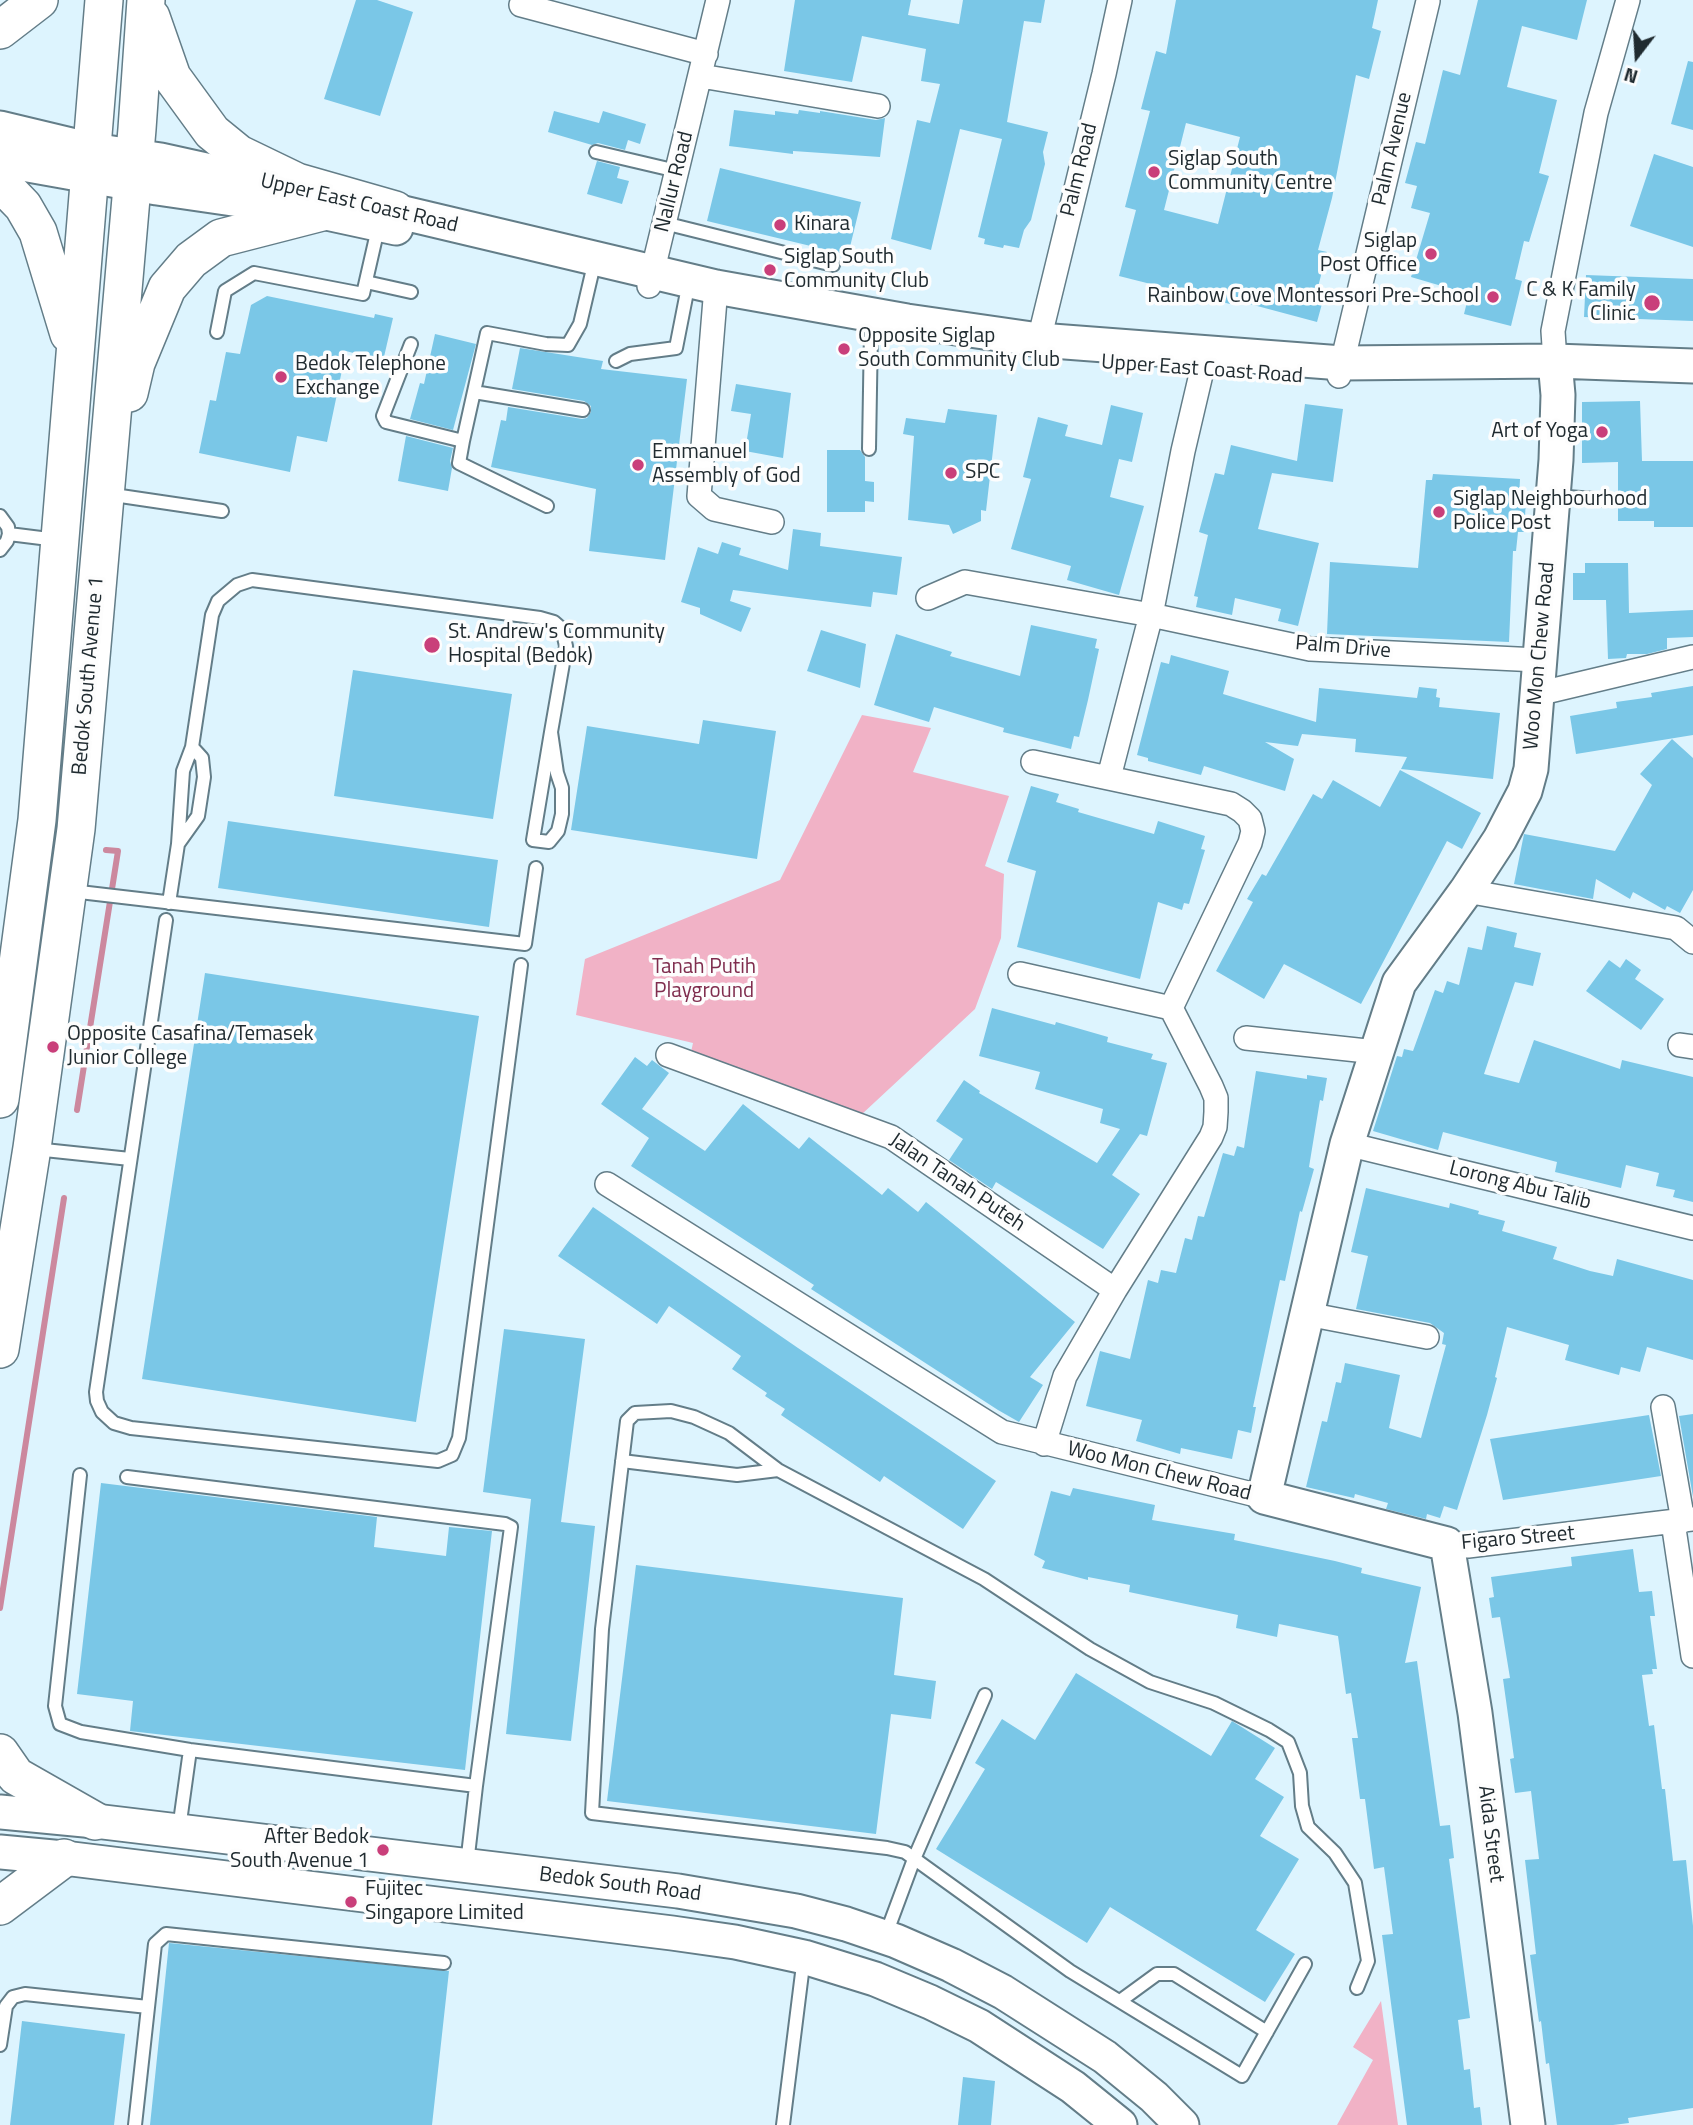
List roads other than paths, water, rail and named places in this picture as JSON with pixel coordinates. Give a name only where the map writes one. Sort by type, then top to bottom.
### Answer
[{"type":"main road","points":[[0,30],[39,0]]},
{"type":"main road","name":"Bedok South Avenue 1","points":[[0,1099],[37,820],[104,0]]},
{"type":"main road","points":[[146,1],[172,77],[212,132],[239,154],[297,182],[387,217]]},
{"type":"main road","name":"Bedok South Avenue 1","points":[[0,1349],[32,1148],[76,829],[146,1]]},
{"type":"main road","name":"Upper East Coast Road","points":[[0,128],[91,163]]},
{"type":"main road","name":"Upper East Coast Road","points":[[0,160],[91,163],[387,217],[706,295],[871,330],[1034,356],[1204,361],[1340,371],[1693,366]]},
{"type":"main road","name":"Upper East Coast Road","points":[[133,170],[322,212],[387,217]]},
{"type":"main road","points":[[0,182],[23,206],[38,232],[74,356]]},
{"type":"main road","points":[[105,504],[136,363],[167,288],[191,260],[221,238],[322,212]]},
{"type":"main road","name":"Upper East Coast Road","points":[[706,295],[1204,361]]},
{"type":"main road","name":"Upper East Coast Road","points":[[1556,370],[1693,382]]},
{"type":"main road","name":"Woo Mon Chew Road","points":[[1264,1497],[1347,1144],[1399,983],[1500,839],[1525,792],[1531,769],[1553,496],[1558,416],[1556,370]]},
{"type":"main road","name":"Figaro Street","points":[[1264,1497],[1447,1544]]},
{"type":"main road","name":"Aida Street","points":[[1447,1544],[1475,1713],[1528,2125]]},
{"type":"main road","points":[[0,1753],[16,1776],[95,1821]]},
{"type":"main road","name":"Bedok South Road","points":[[0,1812],[95,1821],[743,1901],[796,1911],[885,1937],[951,1965],[1003,1992],[1105,2057],[1154,2097],[1182,2125]]},
{"type":"main road","name":"Bedok South Road","points":[[0,1852],[672,1933],[735,1942],[804,1957],[875,1979],[979,2026],[1073,2087],[1120,2125]]},
{"type":"main road","points":[[0,1906],[64,1858]]},
{"type":"street","name":"Nallur Road","points":[[650,280],[718,0]]},
{"type":"street","name":"Palm Road","points":[[1039,340],[1104,74],[1119,0]]},
{"type":"street","points":[[1556,370],[1553,331],[1596,113],[1628,0]]},
{"type":"street","name":"Palm Avenue","points":[[1340,371],[1428,1]]},
{"type":"street","points":[[521,5],[704,65],[878,106]]},
{"type":"street","points":[[706,295],[699,495],[714,509],[772,522]]},
{"type":"street","points":[[1109,777],[1150,615],[1204,361]]},
{"type":"street","name":"Palm Drive","points":[[928,598],[965,582],[1150,615],[1310,649],[1538,660]]},
{"type":"street","points":[[1537,694],[1693,657]]},
{"type":"street","points":[[1033,762],[1231,804],[1250,820],[1253,831],[1250,844],[1171,1008]]},
{"type":"street","points":[[1466,891],[1676,928],[1693,942]]},
{"type":"street","points":[[1020,974],[1171,1008]]},
{"type":"street","points":[[1044,1444],[1065,1376],[1215,1127],[1216,1098],[1171,1008]]},
{"type":"street","points":[[1246,1038],[1376,1052]]},
{"type":"street","name":"Jalan Tanah Puteh","points":[[668,1055],[891,1137],[1115,1290]]},
{"type":"street","name":"Lorong Abu Talib","points":[[1347,1144],[1693,1228]]},
{"type":"street","name":"Woo Mon Chew Road","points":[[607,1184],[1002,1432],[1264,1497]]},
{"type":"street","points":[[1307,1314],[1427,1337]]},
{"type":"street","points":[[1663,1407],[1683,1521],[1693,1656]]},
{"type":"street","name":"Figaro Street","points":[[1447,1544],[1468,1546],[1683,1521]]},
{"type":"lane","points":[[596,152],[677,171]]},
{"type":"lane","points":[[217,332],[225,291],[254,273],[361,294],[387,217]]},
{"type":"lane","points":[[664,223],[833,265]]},
{"type":"lane","points":[[547,506],[459,463],[463,441],[487,333],[546,344],[568,345],[580,324],[593,267]]},
{"type":"lane","points":[[366,282],[411,292]]},
{"type":"lane","points":[[616,361],[629,354],[676,348],[706,295]]},
{"type":"lane","points":[[869,449],[871,330]]},
{"type":"lane","points":[[411,344],[383,416],[386,422],[463,441]]},
{"type":"lane","points":[[474,392],[583,410]]},
{"type":"lane","points":[[1553,496],[1608,500]]},
{"type":"lane","points":[[105,504],[222,512]]},
{"type":"lane","points":[[0,516],[8,527],[9,534],[0,550]]},
{"type":"lane","points":[[9,534],[61,540]]},
{"type":"lane","points":[[169,903],[178,844],[183,771],[192,747],[212,614],[218,601],[245,581],[540,618],[554,622],[562,629],[566,646],[551,732],[533,840],[549,842],[558,831],[562,814],[562,788],[551,732]]},
{"type":"lane","points":[[178,844],[198,816],[204,777],[202,758],[192,747]]},
{"type":"lane","points":[[67,891],[525,944],[536,868]]},
{"type":"lane","points":[[166,920],[96,1392],[103,1412],[114,1423],[131,1428],[438,1461],[447,1459],[456,1449],[521,965]]},
{"type":"lane","points":[[32,1148],[130,1159]]},
{"type":"lane","points":[[1306,1964],[1242,2076],[1070,1972],[905,1852],[592,1813],[602,1629],[627,1421],[635,1413],[671,1411],[729,1433],[778,1470],[984,1579],[1090,1649],[1150,1682],[1214,1703],[1288,1742],[1300,1773],[1302,1806],[1308,1827],[1335,1853],[1355,1883],[1368,1961],[1357,1988]]},
{"type":"lane","points":[[622,1461],[737,1475],[778,1470]]},
{"type":"lane","points":[[80,1475],[55,1706],[60,1724],[70,1730],[190,1750],[476,1786]]},
{"type":"lane","points":[[127,1477],[509,1525],[512,1531],[467,1867]]},
{"type":"lane","points":[[885,1937],[914,1859],[985,1695]]},
{"type":"lane","points":[[179,1832],[190,1750]]},
{"type":"lane","points":[[135,2125],[155,1944],[166,1934],[444,1963]]},
{"type":"lane","points":[[783,2125],[804,1957]]},
{"type":"lane","points":[[1120,2001],[1157,1974],[1174,1974],[1267,2032]]},
{"type":"lane","points":[[0,2045],[6,2006],[13,1997],[26,1994],[148,2007]]},
{"type":"waterway","points":[[77,1110],[118,851],[106,850]]},
{"type":"waterway","points":[[0,1608],[64,1198]]},
{"type":"place","name":"Siglap South Community Centre","points":[[1154,172]]},
{"type":"place","name":"Kinara","points":[[780,225]]},
{"type":"place","name":"Siglap Post Office","points":[[1431,254]]},
{"type":"place","name":"Siglap South Community Club","points":[[770,270]]},
{"type":"place","name":"Rainbow Cove Montessori Pre-School","points":[[1493,297]]},
{"type":"place","name":"C & K Family Clinic","points":[[1652,303]]},
{"type":"place","name":"Opposite Siglap South Community Club","points":[[844,349]]},
{"type":"place","name":"Bedok Telephone Exchange","points":[[281,377]]},
{"type":"place","name":"Art of Yoga","points":[[1602,432]]},
{"type":"place","name":"Emmanuel Assembly of God","points":[[638,465]]},
{"type":"place","name":"SPC","points":[[951,473]]},
{"type":"place","name":"Siglap Neighbourhood Police Post","points":[[1439,512]]},
{"type":"place","name":"St. Andrew's Community Hospital (Bedok)","points":[[432,645]]},
{"type":"place","name":"Opposite Casafina/Temasek Junior College","points":[[53,1047]]},
{"type":"place","name":"After Bedok South Avenue 1","points":[[383,1850]]},
{"type":"place","name":"Fujitec Singapore Limited","points":[[351,1902]]},
{"type":"park label","name":"Tanah Putih Playground","points":[[704,980]]}]
